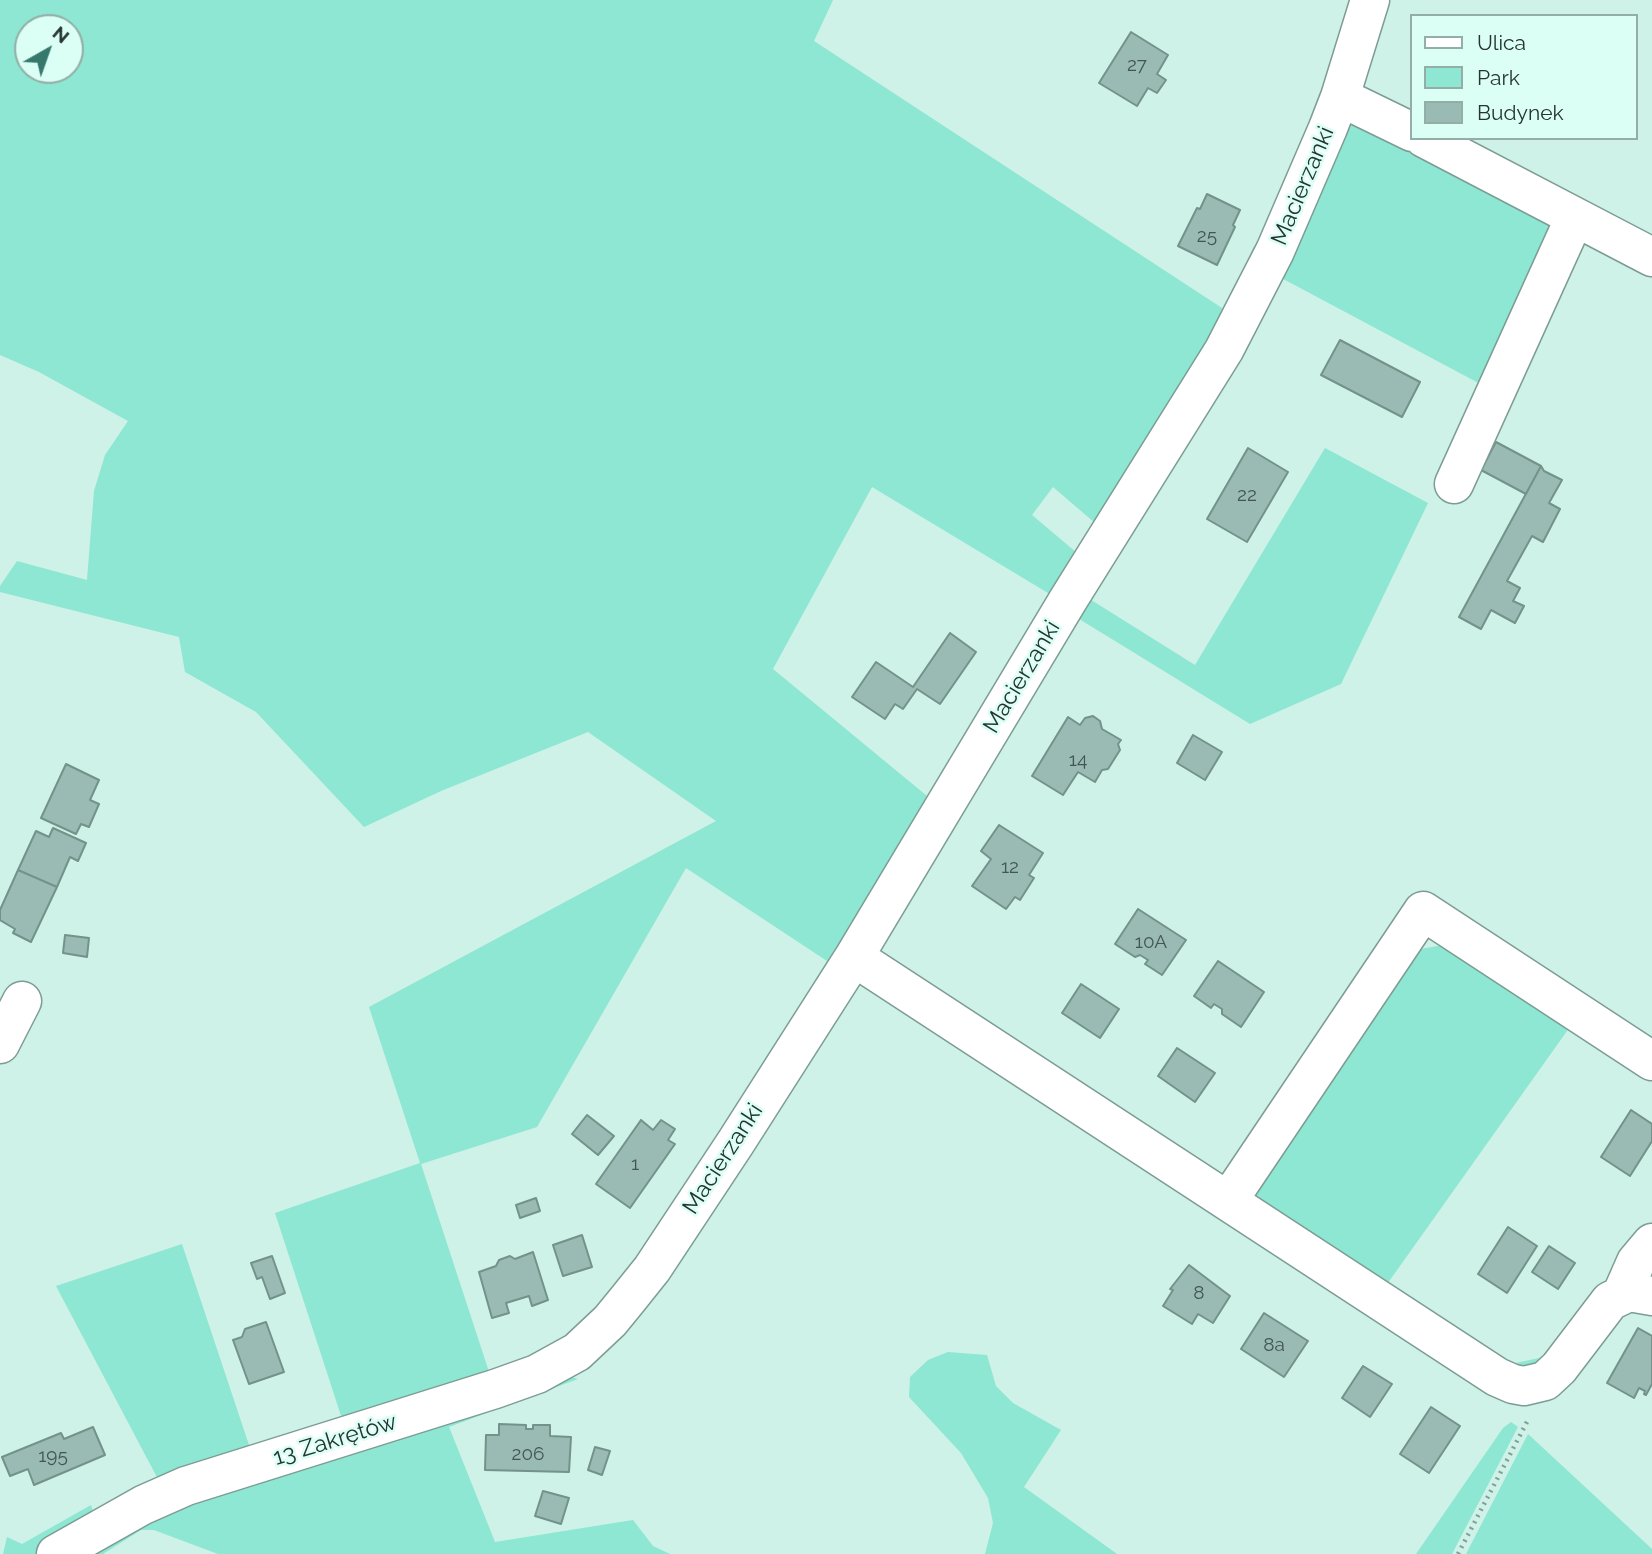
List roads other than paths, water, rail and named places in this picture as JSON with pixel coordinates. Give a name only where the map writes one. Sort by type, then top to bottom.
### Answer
[{"type":"street","name":"Macierzanki","points":[[610,1321],[652,1269],[854,957],[1068,600],[1224,350],[1275,251],[1340,97],[1370,0]]},
{"type":"street","points":[[1340,97],[1410,131]]},
{"type":"street","points":[[1428,140],[1652,257]]},
{"type":"street","points":[[1454,484],[1575,217]]},
{"type":"street","points":[[1228,1201],[1423,911],[1652,1061]]},
{"type":"street","points":[[854,957],[1497,1377],[1513,1384],[1536,1385],[1545,1381],[1559,1368],[1610,1301],[1637,1296],[1636,1262],[1652,1243]]},
{"type":"street","points":[[0,1044],[22,1001]]},
{"type":"street","name":"13 Zakrętów","points":[[56,1554],[143,1505],[186,1486],[495,1390],[537,1374],[577,1352],[610,1321]]}]
